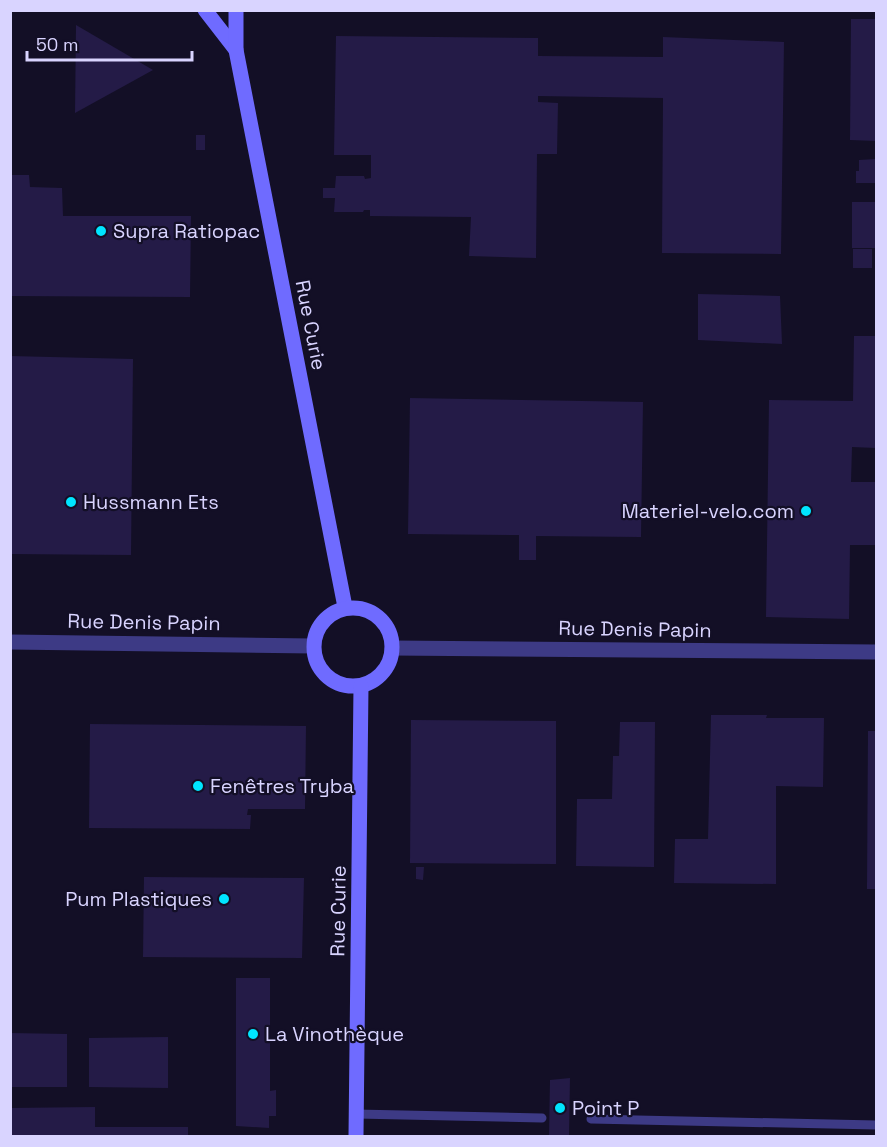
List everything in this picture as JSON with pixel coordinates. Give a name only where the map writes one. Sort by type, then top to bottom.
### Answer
[{"type":"main road","name":"Rue Curie","points":[[205,10],[237,50]]},
{"type":"main road","name":"Rue Curie","points":[[236,10],[237,50],[345,607]]},
{"type":"main road","points":[[345,607],[363,608],[379,616],[389,630],[393,648],[390,661],[383,672],[373,681],[361,686],[347,686],[333,681],[322,672],[315,660],[313,646],[315,633],[322,621],[332,612],[345,607]]},
{"type":"main road","name":"Rue Curie","points":[[356,1137],[361,686]]},
{"type":"street","name":"Rue Denis Papin","points":[[10,642],[313,646]]},
{"type":"street","name":"Rue Denis Papin","points":[[393,648],[876,651]]},
{"type":"lane","points":[[356,1114],[542,1118]]},
{"type":"lane","points":[[591,1119],[876,1125]]},
{"type":"building","points":[[851,19],[876,19],[876,141],[850,140]]},
{"type":"building","points":[[76,25],[153,70],[75,113]]},
{"type":"building","points":[[336,36],[538,38],[538,56],[663,57],[663,37],[784,42],[781,254],[662,253],[663,98],[538,96],[538,102],[558,103],[557,154],[537,154],[536,258],[469,256],[471,217],[370,216],[370,210],[334,212],[335,198],[323,198],[323,188],[335,188],[336,176],[371,178],[371,155],[334,155]]},
{"type":"building","points":[[196,135],[205,135],[205,150],[196,150]]},
{"type":"building","points":[[876,159],[876,183],[856,183],[859,160]]},
{"type":"building","name":"Supra Ratiopac","points":[[10,175],[29,175],[30,187],[62,188],[63,216],[191,216],[190,297],[10,296]]},
{"type":"building","points":[[852,202],[876,202],[876,248],[852,248]]},
{"type":"building","points":[[853,249],[872,249],[872,268],[853,268]]},
{"type":"building","points":[[698,294],[780,296],[782,344],[698,340]]},
{"type":"building","points":[[854,336],[876,336],[876,448],[852,447],[851,482],[876,482],[876,545],[850,545],[849,619],[766,617],[769,400],[853,401]]},
{"type":"building","name":"Hussmann Ets","points":[[10,356],[133,359],[131,555],[10,554]]},
{"type":"building","points":[[410,398],[643,402],[641,537],[536,536],[536,560],[519,560],[519,535],[408,534]]},
{"type":"building","points":[[711,715],[824,718],[823,787],[776,786],[776,884],[674,883],[675,839],[708,839]]},
{"type":"building","points":[[411,720],[556,721],[556,864],[410,863]]},
{"type":"building","points":[[620,722],[655,722],[654,867],[576,866],[577,799],[612,799],[613,756],[619,756]]},
{"type":"building","name":"Fenêtres Tryba","points":[[90,724],[306,726],[305,809],[248,809],[247,815],[251,815],[250,829],[89,828]]},
{"type":"building","points":[[868,731],[876,731],[876,889],[867,889]]},
{"type":"building","points":[[416,867],[424,867],[423,880],[416,879]]},
{"type":"building","name":"Pum Plastiques","points":[[144,877],[304,878],[302,958],[143,957]]},
{"type":"building","name":"La Vinothèque","points":[[236,978],[270,978],[270,1091],[276,1090],[276,1116],[269,1116],[269,1128],[236,1126]]},
{"type":"building","points":[[10,1033],[67,1034],[67,1087],[10,1087]]},
{"type":"building","points":[[168,1037],[168,1088],[89,1087],[89,1038]]},
{"type":"building","name":"Point P","points":[[570,1078],[569,1136],[549,1136],[550,1080]]},
{"type":"building","points":[[95,1107],[95,1127],[188,1127],[188,1136],[10,1136],[10,1108]]},
{"type":"place","name":"Supra Ratiopac","points":[[101,231]]},
{"type":"place","name":"Hussmann Ets","points":[[71,502]]},
{"type":"place","name":"Materiel-velo.com","points":[[806,511]]},
{"type":"place","name":"Fenêtres Tryba","points":[[198,786]]},
{"type":"place","name":"Pum Plastiques","points":[[224,899]]},
{"type":"place","name":"La Vinothèque","points":[[253,1034]]},
{"type":"place","name":"Point P","points":[[560,1108]]}]
